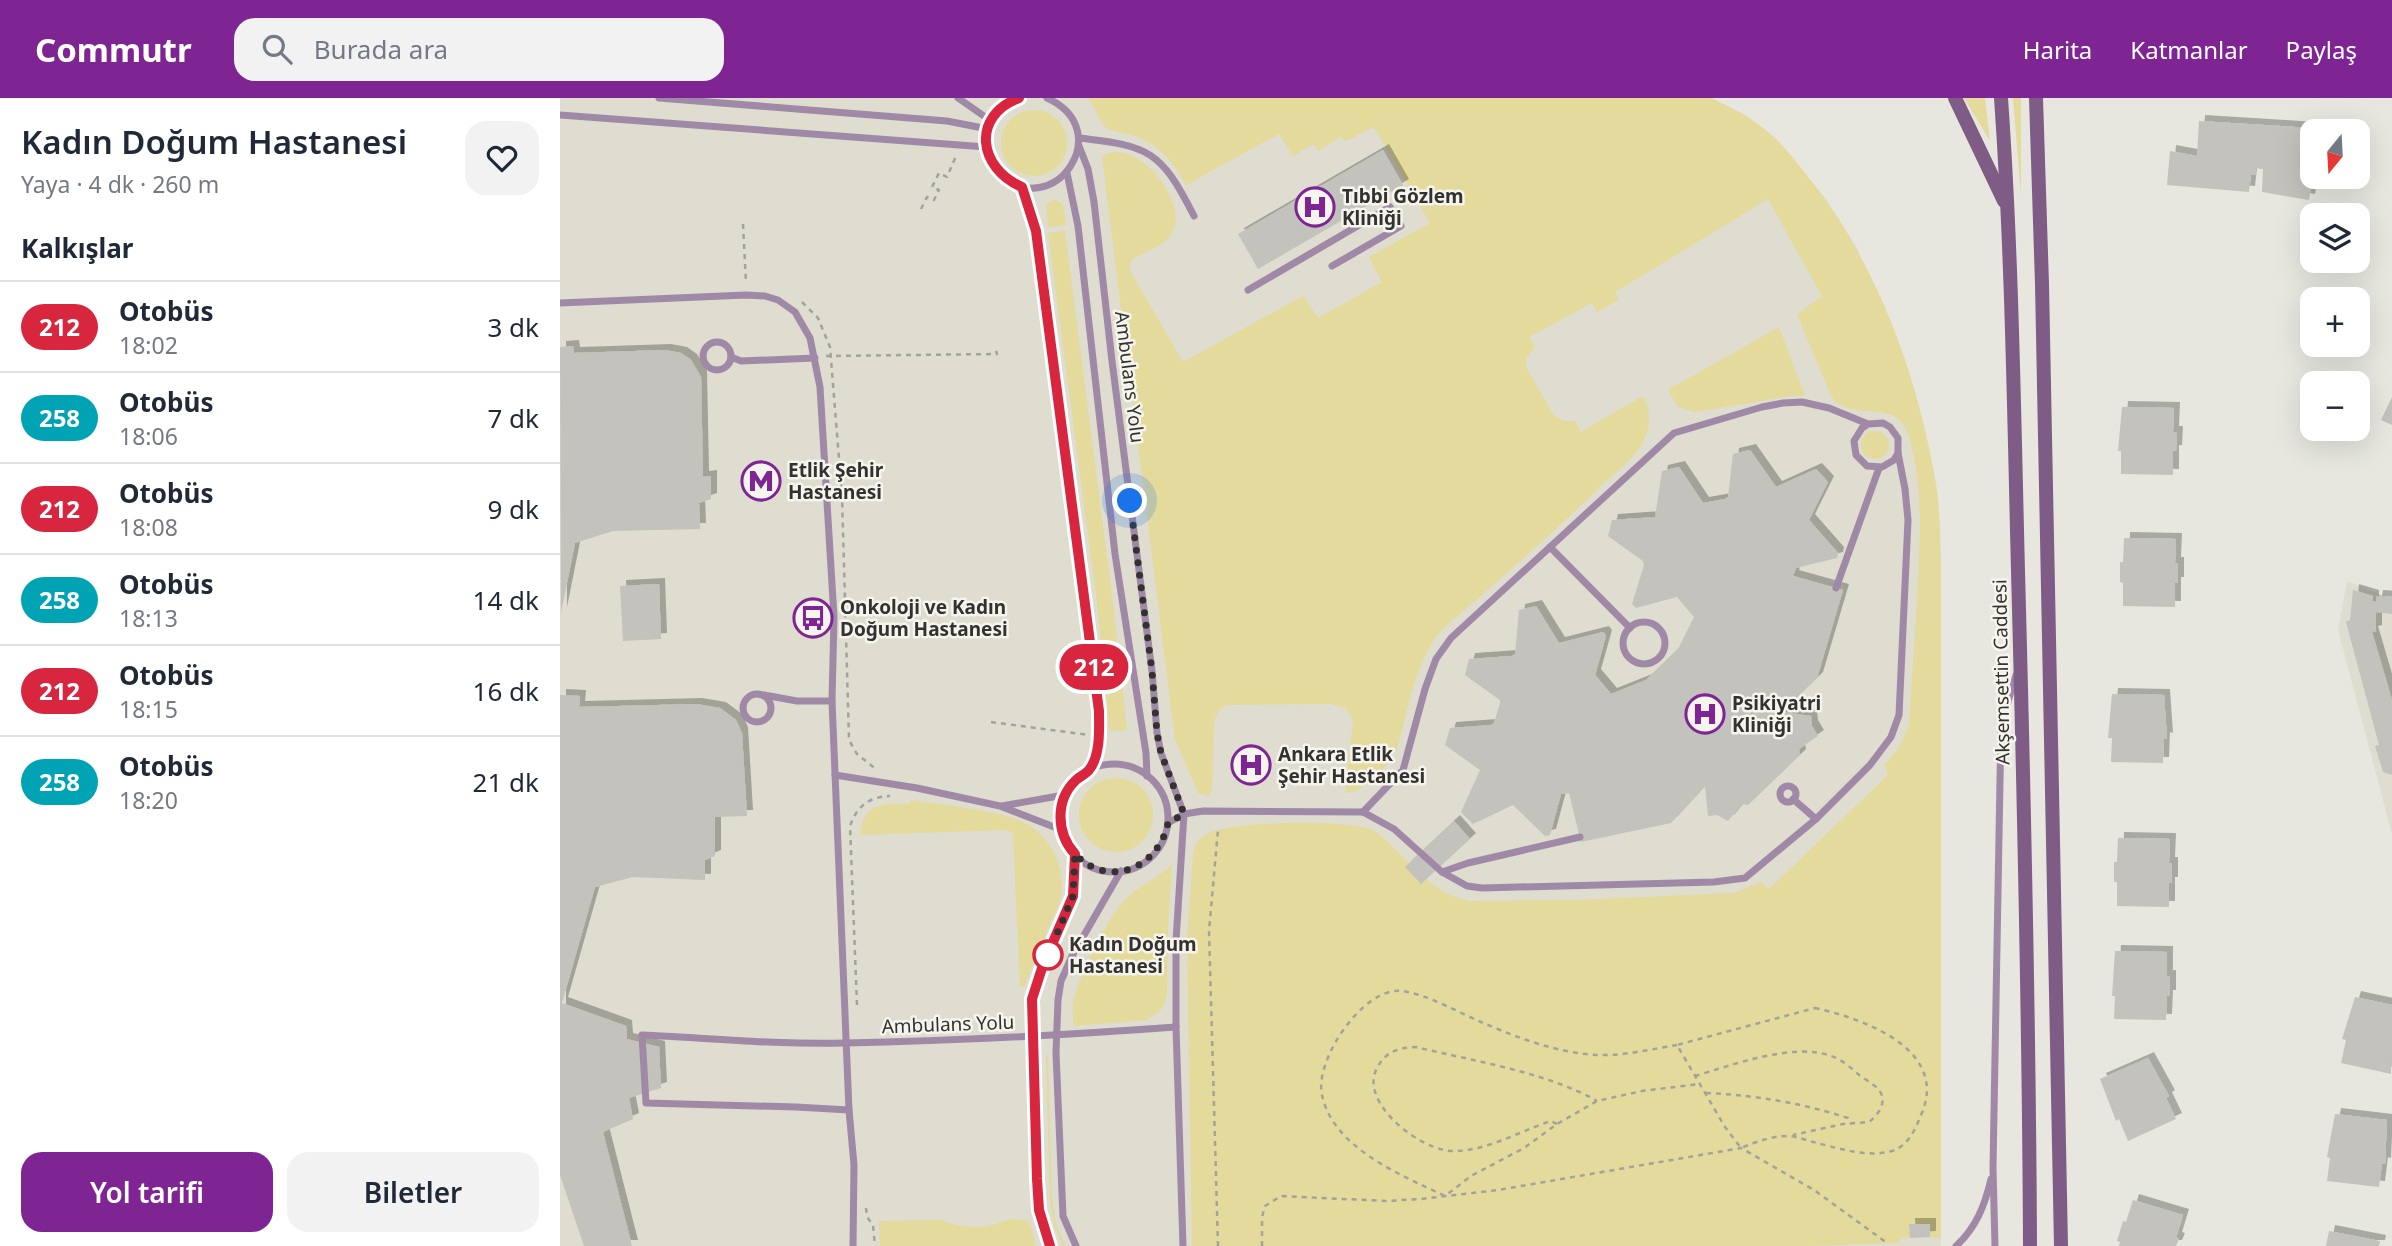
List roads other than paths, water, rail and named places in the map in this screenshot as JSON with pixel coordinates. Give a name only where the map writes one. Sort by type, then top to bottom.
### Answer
[{"type":"main road","points":[[1955,98],[2009,212]]},
{"type":"main road","name":"Akşemsettin Caddesi","points":[[2001,98],[2009,212],[2029,1086],[2030,1246]]},
{"type":"main road","points":[[2036,98],[2061,1246]]},
{"type":"lane","points":[[659,98],[947,121],[988,129]]},
{"type":"lane","points":[[958,98],[991,121]]},
{"type":"lane","points":[[1019,98],[999,110],[988,129],[986,146],[990,160],[998,172],[1009,181],[1022,187],[1038,188],[1054,183],[1067,173],[1075,160],[1079,142],[1128,145],[1150,154],[1169,173],[1194,216]]},
{"type":"lane","points":[[1047,98],[1058,101]]},
{"type":"lane","name":"Ambulans Yolu","points":[[1058,101],[1076,124],[1094,202],[1152,671],[1157,733],[1161,753],[1184,814],[1176,914],[1176,1027],[1183,1246]]},
{"type":"lane","points":[[560,115],[986,146]]},
{"type":"lane","points":[[1067,173],[1078,226],[1115,554],[1146,752],[1147,776]]},
{"type":"lane","points":[[1022,187],[1036,231],[1096,684],[1099,737],[1090,769]]},
{"type":"lane","points":[[1248,290],[1390,207],[1401,226],[1332,265]]},
{"type":"lane","points":[[560,303],[765,296],[787,304],[795,312],[810,338],[815,358],[822,425],[834,617],[832,701],[849,1110],[854,1165],[853,1246]]},
{"type":"lane","points":[[731,357],[741,360],[815,358]]},
{"type":"lane","points":[[1168,823],[1184,814],[1203,811],[1363,812],[1394,829],[1442,872],[1467,886],[1482,888],[1733,881],[1745,878],[1816,819],[1870,765],[1891,737],[1899,716],[1908,520],[1895,432],[1883,423],[1868,424],[1829,408],[1802,402],[1783,403],[1674,433],[1451,638],[1436,659],[1425,689],[1403,770],[1363,812]]},
{"type":"lane","points":[[1868,424],[1857,434],[1854,448],[1860,461],[1867,466],[1879,468],[1888,465],[1898,453]]},
{"type":"lane","points":[[1836,588],[1879,468]]},
{"type":"lane","points":[[1550,547],[1630,628]]},
{"type":"lane","points":[[1643,623],[1661,631],[1664,650],[1656,660],[1637,663],[1626,654],[1623,640],[1630,628],[1643,623]]},
{"type":"lane","points":[[1995,1246],[1993,1168],[2001,725],[2020,661]]},
{"type":"lane","points":[[763,695],[797,701],[832,701]]},
{"type":"lane","points":[[1107,764],[1125,765],[1147,776],[1155,782],[1164,797],[1168,823],[1159,848],[1147,861],[1132,869],[1097,869],[1081,860],[1069,847],[1062,830],[1060,812],[1064,795],[1075,780],[1090,769],[1107,764]]},
{"type":"lane","points":[[835,775],[917,788],[1000,806],[1062,830]]},
{"type":"lane","points":[[1000,806],[1064,795]]},
{"type":"lane","points":[[1793,799],[1816,819]]},
{"type":"lane","points":[[1442,872],[1468,863],[1580,837]]},
{"type":"lane","points":[[1050,1246],[1039,1210],[1032,999],[1043,965],[1073,896],[1075,854]]},
{"type":"lane","points":[[1076,1246],[1063,1216],[1056,1035],[1061,981],[1086,929],[1121,870]]},
{"type":"lane","name":"Ambulans Yolu","points":[[849,1110],[646,1103],[642,1035],[793,1043],[847,1043],[1032,1037],[1176,1027]]},
{"type":"lane","points":[[1956,1246],[1979,1216],[1986,1200],[1993,1168]]},
{"type":"place","name":"Tıbbi Gözlem Kliniği","points":[[1315,207]]},
{"type":"place","name":"Etlik Şehir Hastanesi","points":[[761,481]]},
{"type":"place","name":"Onkoloji ve Kadın Doğum Hastanesi","points":[[813,618]]},
{"type":"place","name":"Psikiyatri Kliniği","points":[[1705,714]]},
{"type":"place","name":"Ankara Etlik Şehir Hastanesi","points":[[1251,765]]},
{"type":"place","name":"Kadın Doğum Hastanesi","points":[[1048,955]]}]
